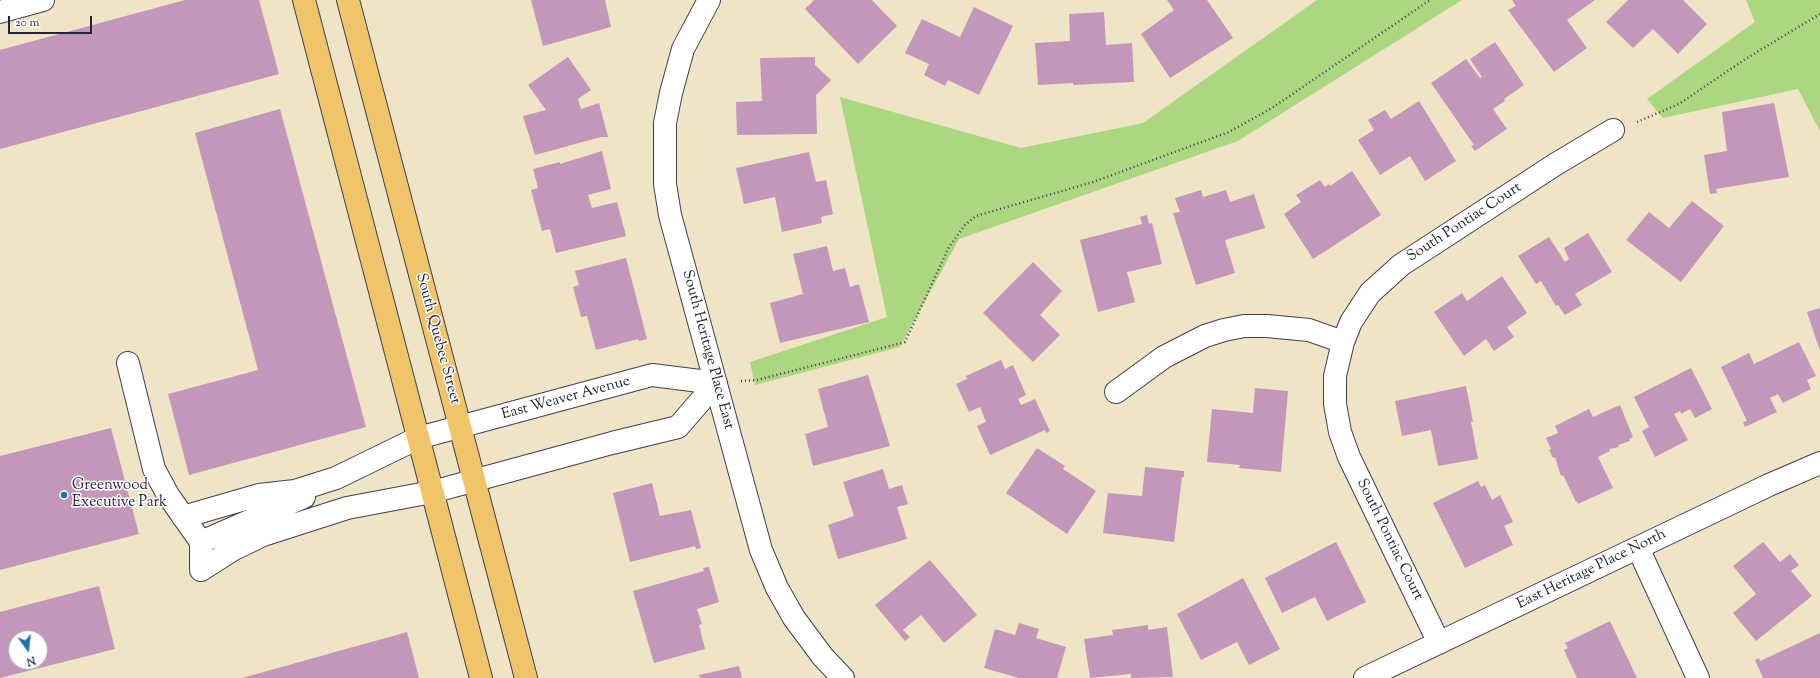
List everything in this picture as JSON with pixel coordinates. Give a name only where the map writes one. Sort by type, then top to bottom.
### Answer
[{"type":"main road","points":[[304,0],[481,678]]},
{"type":"main road","name":"South Quebec Street","points":[[348,0],[526,678]]},
{"type":"street","points":[[0,12],[43,0]]},
{"type":"street","name":"South Heritage Place East","points":[[705,1],[683,49],[671,93],[665,123],[666,184],[670,215],[764,556],[777,588],[794,618],[823,657],[843,678]]},
{"type":"street","name":"South Pontiac Court","points":[[1439,643],[1349,457],[1340,432],[1335,404],[1335,376],[1343,342],[1351,322],[1370,293],[1401,265],[1549,168],[1613,130]]},
{"type":"street","points":[[1116,392],[1164,357],[1206,336],[1224,330],[1244,326],[1302,329],[1343,342]]},
{"type":"street","points":[[128,363],[154,469],[168,496],[201,542],[201,570],[234,549],[263,534],[348,508],[432,492],[678,427],[716,383]]},
{"type":"street","name":"East Weaver Avenue","points":[[336,478],[418,438],[652,376],[716,383]]},
{"type":"street","name":"East Heritage Place North","points":[[1365,678],[1769,485],[1820,463]]},
{"type":"street","points":[[183,517],[259,495],[295,491],[336,478]]},
{"type":"street","points":[[201,542],[320,490],[336,478]]},
{"type":"street","points":[[1638,548],[1698,678]]},
{"type":"path","points":[[716,383],[757,380],[904,342],[949,247],[965,225],[976,216],[1093,182],[1229,132],[1272,108],[1430,0]]},
{"type":"path","points":[[1613,130],[1679,104],[1747,58],[1820,14]]},
{"type":"green space","points":[[1317,0],[1462,0],[1238,141],[959,239],[900,347],[755,385],[750,362],[887,317],[840,97],[1021,148],[1143,123]]},
{"type":"green space","points":[[1746,0],[1820,0],[1820,131],[1798,89],[1663,118],[1647,99],[1755,22]]},
{"type":"building","points":[[185,0],[259,0],[279,74],[0,149],[0,50]]},
{"type":"building","points":[[531,0],[605,0],[611,27],[543,46]]},
{"type":"building","points":[[814,0],[872,0],[897,26],[858,64],[805,9]]},
{"type":"building","points":[[1167,0],[1207,0],[1233,38],[1170,78],[1141,34],[1174,10]]},
{"type":"building","points":[[1512,0],[1595,0],[1567,20],[1587,48],[1554,72],[1508,10],[1516,6]]},
{"type":"building","points":[[1628,0],[1683,0],[1707,24],[1678,54],[1653,29],[1633,48],[1606,22]]},
{"type":"building","points":[[974,7],[1013,26],[979,95],[948,80],[945,86],[924,75],[929,64],[905,53],[922,19],[960,37]]},
{"type":"building","points":[[1104,12],[1106,45],[1132,43],[1134,82],[1038,85],[1035,43],[1070,41],[1069,14]]},
{"type":"building","points":[[1495,42],[1524,85],[1493,109],[1507,129],[1475,151],[1471,146],[1474,145],[1431,83],[1466,59],[1480,78],[1482,77],[1470,59]]},
{"type":"building","points":[[568,57],[591,90],[578,99],[581,109],[599,103],[608,137],[601,137],[535,155],[523,116],[546,110],[528,85]]},
{"type":"building","points":[[815,57],[815,65],[831,80],[816,95],[817,134],[737,135],[736,102],[762,101],[760,58]]},
{"type":"building","points":[[1419,101],[1456,161],[1425,181],[1410,156],[1380,175],[1358,140],[1374,130],[1368,120],[1385,110],[1391,119]]},
{"type":"building","points":[[1774,103],[1789,177],[1716,189],[1717,193],[1710,194],[1704,155],[1727,151],[1722,112]]},
{"type":"building","points":[[280,109],[366,427],[189,475],[168,394],[258,370],[195,133]]},
{"type":"building","points":[[602,151],[611,189],[588,195],[592,208],[617,202],[626,236],[556,253],[550,229],[542,231],[531,190],[538,188],[533,169],[560,162],[560,164]]},
{"type":"building","points":[[809,152],[816,182],[826,180],[833,214],[821,217],[822,223],[782,232],[775,197],[744,204],[736,168]]},
{"type":"building","points":[[1352,171],[1381,215],[1313,259],[1284,214],[1301,202],[1296,195],[1320,180],[1325,187],[1329,184],[1330,186]]},
{"type":"building","points":[[1201,190],[1203,197],[1226,190],[1230,202],[1254,194],[1265,228],[1225,240],[1235,273],[1196,285],[1173,213],[1180,212],[1175,198]]},
{"type":"building","points":[[1692,201],[1724,226],[1681,282],[1626,240],[1649,212],[1669,228]]},
{"type":"building","points":[[1147,215],[1149,224],[1152,223],[1162,264],[1127,272],[1135,302],[1098,312],[1080,240],[1142,224],[1140,217]]},
{"type":"building","points":[[1588,233],[1612,272],[1575,294],[1582,305],[1565,315],[1558,305],[1556,306],[1541,281],[1536,284],[1518,256],[1549,237],[1565,262],[1569,259],[1564,248]]},
{"type":"building","points":[[827,246],[833,271],[845,268],[850,287],[859,284],[869,322],[780,343],[770,303],[803,294],[793,254]]},
{"type":"building","points":[[626,258],[647,339],[639,341],[638,339],[596,350],[587,316],[581,317],[573,287],[579,285],[575,271]]},
{"type":"building","points":[[1033,262],[1062,291],[1040,315],[1060,335],[1033,362],[983,313]]},
{"type":"building","points":[[1502,276],[1527,313],[1507,327],[1514,337],[1494,351],[1486,339],[1464,356],[1434,312],[1462,293],[1467,301]]},
{"type":"building","points":[[1820,308],[1820,351],[1807,312]]},
{"type":"building","points":[[1799,342],[1816,376],[1807,380],[1811,389],[1783,403],[1778,394],[1770,398],[1777,412],[1745,427],[1743,422],[1747,421],[1721,367],[1749,353],[1754,364]]},
{"type":"building","points":[[1001,360],[1005,369],[1013,365],[1026,395],[1018,399],[1021,405],[1035,399],[1050,431],[1046,433],[1045,430],[990,455],[977,426],[986,422],[980,407],[969,412],[956,384],[967,379],[966,376]]},
{"type":"building","points":[[1691,368],[1712,409],[1695,418],[1690,409],[1681,414],[1680,411],[1674,414],[1688,440],[1655,457],[1642,431],[1649,427],[1634,397]]},
{"type":"building","points":[[868,375],[890,446],[813,466],[805,434],[828,427],[818,389]]},
{"type":"building","points":[[1466,386],[1478,459],[1438,466],[1431,430],[1402,436],[1395,401]]},
{"type":"building","points":[[1255,388],[1288,391],[1281,472],[1239,468],[1240,465],[1207,462],[1212,409],[1253,413]]},
{"type":"building","points":[[1620,405],[1633,437],[1629,439],[1630,441],[1618,445],[1619,447],[1609,449],[1610,451],[1598,457],[1613,488],[1578,504],[1563,475],[1561,476],[1555,457],[1553,458],[1549,450],[1551,449],[1546,438],[1558,433],[1555,426],[1589,409],[1593,417]]},
{"type":"building","name":"Greenwood Executive Park","points":[[111,428],[139,534],[0,570],[0,456]]},
{"type":"building","points":[[1037,448],[1065,466],[1063,469],[1096,491],[1067,534],[1006,493]]},
{"type":"building","points":[[1145,467],[1184,471],[1174,542],[1103,533],[1108,493],[1142,496]]},
{"type":"building","points":[[883,469],[889,489],[902,485],[908,504],[897,507],[907,539],[838,559],[828,525],[854,516],[843,482]]},
{"type":"building","points":[[1478,481],[1481,487],[1485,485],[1492,500],[1500,495],[1513,522],[1504,526],[1513,545],[1465,568],[1433,503]]},
{"type":"building","points":[[652,483],[660,516],[691,510],[701,548],[696,549],[695,546],[630,562],[613,493]]},
{"type":"building","points":[[1336,542],[1366,602],[1327,621],[1315,597],[1282,613],[1265,578]]},
{"type":"building","points":[[1763,542],[1780,562],[1790,554],[1799,565],[1791,571],[1812,596],[1756,641],[1733,613],[1756,594],[1733,566]]},
{"type":"building","points":[[930,560],[977,615],[944,643],[921,615],[903,630],[910,637],[905,641],[875,605]]},
{"type":"building","points":[[709,567],[719,602],[697,609],[702,624],[699,625],[705,649],[654,663],[633,591],[704,571],[703,568]]},
{"type":"building","points":[[1243,578],[1280,649],[1249,665],[1237,642],[1201,660],[1177,614]]},
{"type":"building","points":[[99,586],[115,649],[48,666],[48,630],[8,630],[8,670],[32,670],[0,678],[0,612]]},
{"type":"building","points":[[1610,621],[1637,678],[1577,678],[1564,650],[1568,648],[1565,643]]},
{"type":"building","points":[[1019,623],[1039,629],[1036,638],[1066,647],[1057,678],[1019,678],[984,668],[995,629],[1015,635]]},
{"type":"building","points":[[1148,625],[1148,630],[1167,627],[1173,677],[1131,678],[1131,674],[1090,678],[1084,639],[1113,635],[1112,630]]},
{"type":"building","points":[[407,632],[419,678],[242,678]]},
{"type":"building","points":[[1820,633],[1820,678],[1763,678],[1755,660],[1759,658],[1760,661]]},
{"type":"building","points":[[739,666],[742,678],[700,678],[699,675]]},
{"type":"place","name":"Greenwood Executive Park","points":[[64,495]]}]
